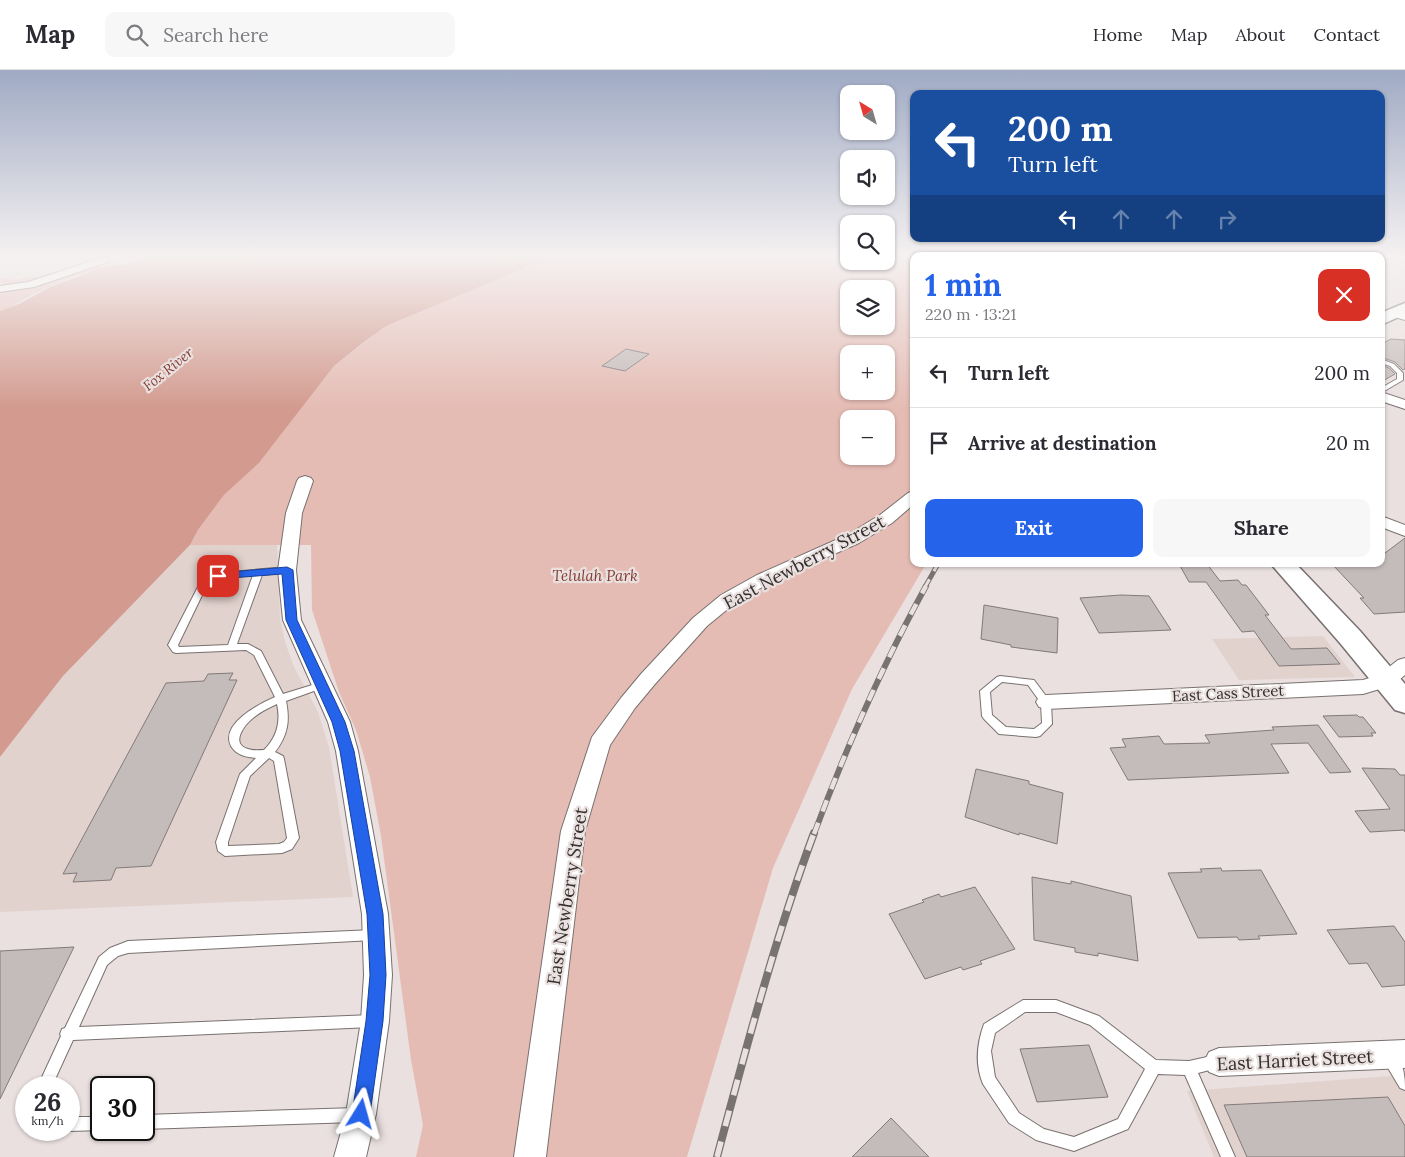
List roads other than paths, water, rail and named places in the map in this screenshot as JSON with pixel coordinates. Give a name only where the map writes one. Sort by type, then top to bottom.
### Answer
[{"type":"main road","points":[[1286,567],[1396,672],[1405,702]]},
{"type":"street","points":[[1385,398],[1405,405]]},
{"type":"street","points":[[305,481],[294,514],[287,570],[292,620],[339,722],[347,751],[375,914],[378,975],[375,1021],[361,1114],[350,1157]]},
{"type":"street","name":"East Newberry Street","points":[[530,1157],[573,831],[600,743],[628,703],[648,679],[700,622],[728,599],[763,580],[853,539],[886,519],[910,499]]},
{"type":"street","points":[[1385,523],[1405,531]]},
{"type":"street","name":"East Cass Street","points":[[1046,702],[1363,687],[1396,672]]},
{"type":"street","name":"East Harriet Street","points":[[1219,1062],[1396,1055]]},
{"type":"lane","points":[[1385,363],[1397,369],[1405,369]]},
{"type":"lane","points":[[1385,389],[1400,380],[1400,373],[1397,369]]},
{"type":"lane","points":[[287,570],[218,576],[204,583],[173,645],[176,650],[248,647],[258,653],[280,700],[285,712],[286,723],[277,741],[266,754],[245,774],[222,842],[222,848],[226,850],[286,848],[293,838],[279,760],[275,756],[266,754],[244,752],[237,748],[234,736],[242,721],[250,715],[280,700],[322,685]]},
{"type":"lane","points":[[231,648],[258,574]]},
{"type":"lane","points":[[1000,679],[1031,682],[1046,702],[1047,724],[1036,733],[1003,731],[987,716],[985,691],[1000,679]]},
{"type":"lane","points":[[49,1076],[67,1034],[103,961],[114,952],[128,947],[376,935]]},
{"type":"lane","points":[[1024,1006],[1056,1006],[1094,1020],[1154,1067],[1123,1124],[1074,1144],[1041,1135],[1014,1118],[988,1079],[984,1051],[989,1029],[1024,1006]]},
{"type":"lane","points":[[67,1034],[375,1021]]},
{"type":"lane","points":[[1396,1055],[1405,1083]]},
{"type":"lane","name":"East Harriet Street","points":[[1154,1067],[1189,1068],[1219,1062]]},
{"type":"lane","points":[[1189,1068],[1228,1157]]},
{"type":"lane","points":[[155,1122],[361,1114]]},
{"type":"water","name":"Fox River","points":[[11,307],[432,307],[386,326],[334,366],[259,463],[224,495],[198,530],[190,545],[63,676],[0,757],[0,311]]},
{"type":"railway","points":[[925,587],[936,567]]},
{"type":"railway","points":[[814,834],[866,708],[894,646],[926,586]]},
{"type":"railway","points":[[717,1157],[774,953],[814,833]]},
{"type":"park label","name":"Telulah Park","points":[[595,575]]}]
